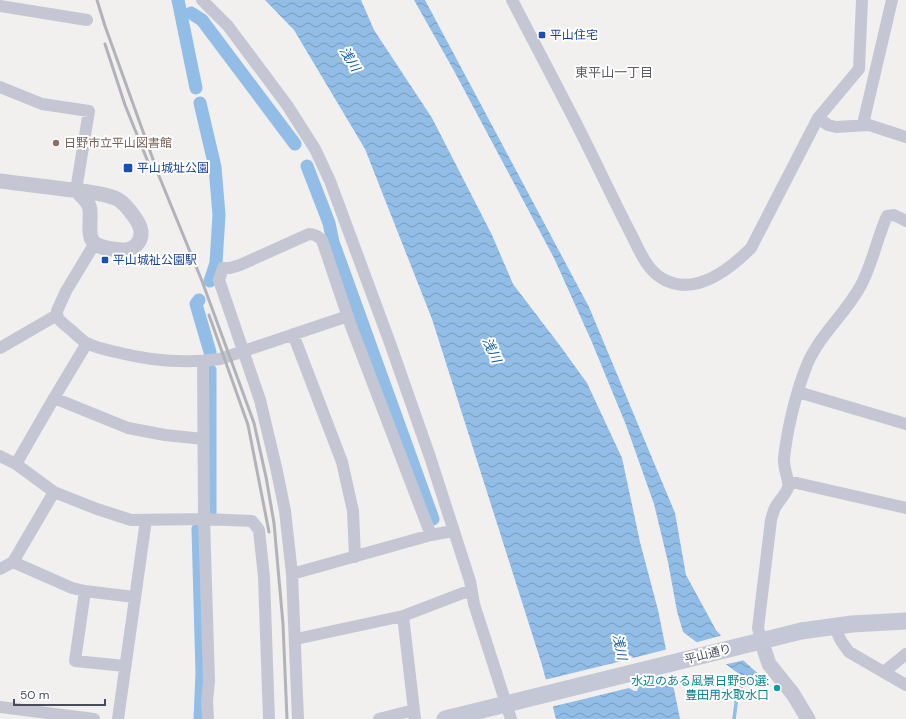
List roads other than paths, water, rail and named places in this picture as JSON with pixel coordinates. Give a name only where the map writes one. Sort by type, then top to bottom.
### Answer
[{"type":"main road","name":"平山通り","points":[[445,719],[505,708],[761,640],[801,631],[874,622],[906,621]]},
{"type":"street","points":[[202,0],[228,26],[287,105],[302,126],[325,168],[418,420],[470,581],[474,604],[505,708]]},
{"type":"street","points":[[512,0],[646,262],[656,274],[669,282],[683,285],[694,285],[708,280],[735,263],[751,248],[818,118],[859,69],[862,0]]},
{"type":"street","points":[[862,124],[892,0]]},
{"type":"street","points":[[0,6],[87,20]]},
{"type":"street","points":[[0,87],[42,104],[89,111],[76,190],[88,204],[90,211],[90,234],[92,240],[102,248],[127,250],[135,247],[140,239],[141,230],[134,217],[126,206],[117,198],[76,190],[0,181]]},
{"type":"street","points":[[818,118],[828,125],[836,127],[862,124],[875,126],[906,137]]},
{"type":"street","points":[[808,719],[793,694],[769,664],[758,628],[771,520],[774,510],[788,488],[784,468],[784,459],[798,392],[810,357],[861,285],[887,216],[894,215],[906,221]]},
{"type":"street","points":[[298,719],[296,639],[286,511],[260,400],[219,280],[223,268],[230,268],[240,265],[309,234],[317,236],[322,240],[348,316],[431,535]]},
{"type":"street","points":[[95,243],[66,291],[58,308],[57,315],[60,321],[87,343],[94,346],[132,356],[171,361],[203,362],[220,359],[348,316]]},
{"type":"street","points":[[0,348],[57,315]]},
{"type":"street","points":[[292,334],[342,462],[353,511],[356,557]]},
{"type":"street","points":[[16,464],[87,343]]},
{"type":"street","points":[[203,362],[204,519],[209,682],[207,701],[208,719]]},
{"type":"street","points":[[798,392],[906,424]]},
{"type":"street","points":[[54,398],[128,428],[203,440]]},
{"type":"street","points":[[0,456],[16,464],[54,492],[97,509],[131,520],[204,519],[252,521],[259,530],[264,577],[269,719]]},
{"type":"street","points":[[788,482],[906,508]]},
{"type":"street","points":[[0,569],[13,562],[54,492]]},
{"type":"street","points":[[118,719],[146,520]]},
{"type":"street","points":[[292,574],[453,530]]},
{"type":"street","points":[[13,562],[72,588],[134,597]]},
{"type":"street","points":[[85,591],[75,661],[125,666]]},
{"type":"street","points":[[296,639],[403,616],[463,593],[472,592]]},
{"type":"street","points":[[379,719],[414,715],[403,616]]},
{"type":"street","points":[[834,626],[841,641],[849,652],[906,684]]},
{"type":"street","points":[[884,672],[906,654]]},
{"type":"street","points":[[0,707],[94,719]]},
{"type":"water","name":"浅川","points":[[265,0],[361,0],[374,30],[432,118],[492,235],[513,284],[587,383],[622,458],[640,542],[658,610],[680,719],[556,719],[542,665],[432,319],[365,149],[294,30]]},
{"type":"water","points":[[414,0],[425,0],[589,307],[675,513],[686,575],[716,630],[745,662],[769,683],[765,691],[755,686],[683,632],[677,611],[668,562],[654,504],[626,425],[591,340],[554,258],[453,69]]},
{"type":"waterway","points":[[178,0],[196,88]]},
{"type":"waterway","points":[[191,13],[202,20],[295,144]]},
{"type":"waterway","points":[[200,103],[215,167],[219,215],[216,263],[210,281]]},
{"type":"waterway","points":[[307,166],[329,223],[333,242],[433,519]]},
{"type":"waterway","points":[[199,300],[196,304],[210,352]]},
{"type":"waterway","points":[[210,370],[210,513]]},
{"type":"waterway","points":[[198,529],[202,673],[200,719]]},
{"type":"waterway","points":[[734,719],[737,696],[746,675]]},
{"type":"railway","points":[[97,0],[159,176],[202,281],[254,423],[274,523],[283,624],[287,719]]},
{"type":"railway","points":[[105,44],[125,105],[148,162]]},
{"type":"railway","points":[[209,315],[248,425],[269,532]]},
{"type":"place","name":"平山住宅","points":[[542,35]]},
{"type":"place","name":"日野市立平山図書館","points":[[56,143]]},
{"type":"place","name":"平山城址公園","points":[[128,168]]},
{"type":"place","name":"平山城祉公園駅","points":[[105,260]]},
{"type":"place","name":"水辺のある風景日野50選: 豊田用水取水口","points":[[777,688]]},
{"type":"district","name":"東平山一丁目","points":[[614,72]]}]
